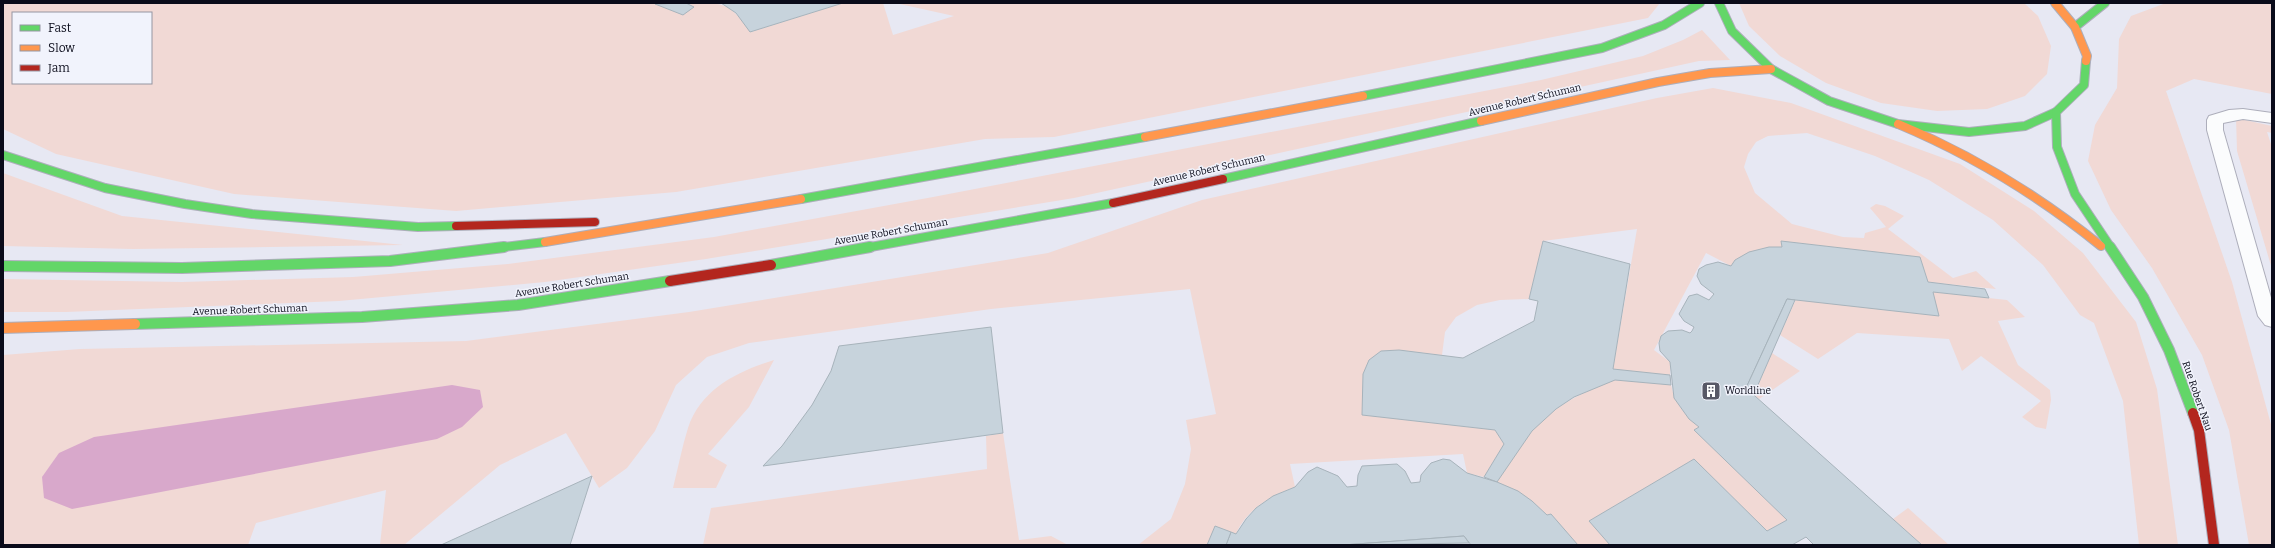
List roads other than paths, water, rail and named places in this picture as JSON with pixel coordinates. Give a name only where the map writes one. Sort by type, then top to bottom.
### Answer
[{"type":"main road","points":[[3,266],[182,268],[390,262],[578,238],[1243,120],[1602,48],[1664,25],[1700,3]]},
{"type":"main road","points":[[1719,3],[1732,31],[1771,69],[1829,101],[1898,124],[1960,151],[2014,182],[2083,231],[2122,266]]},
{"type":"main road","points":[[1898,124],[1969,132],[2024,126],[2056,112],[2084,85],[2087,56],[2075,26],[2055,3]]},
{"type":"main road","points":[[2075,26],[2105,3]]},
{"type":"main road","name":"Avenue Robert Schuman","points":[[3,328],[362,317],[518,305],[776,264],[1091,208],[1658,82],[1710,73],[1771,69]]},
{"type":"main road","points":[[2056,112],[2057,147],[2075,194],[2122,266]]},
{"type":"main road","points":[[3,155],[104,188],[184,204],[252,214],[418,227],[605,221],[757,206]]},
{"type":"main road","name":"Rue Robert Nau","points":[[2122,266],[2143,297],[2168,350],[2199,430],[2214,545]]},
{"type":"lane","points":[[2272,118],[2258,115],[2227,114],[2215,120],[2215,130],[2267,316],[2272,320]]},
{"type":"place","name":"Worldline","points":[[1711,391]]}]
